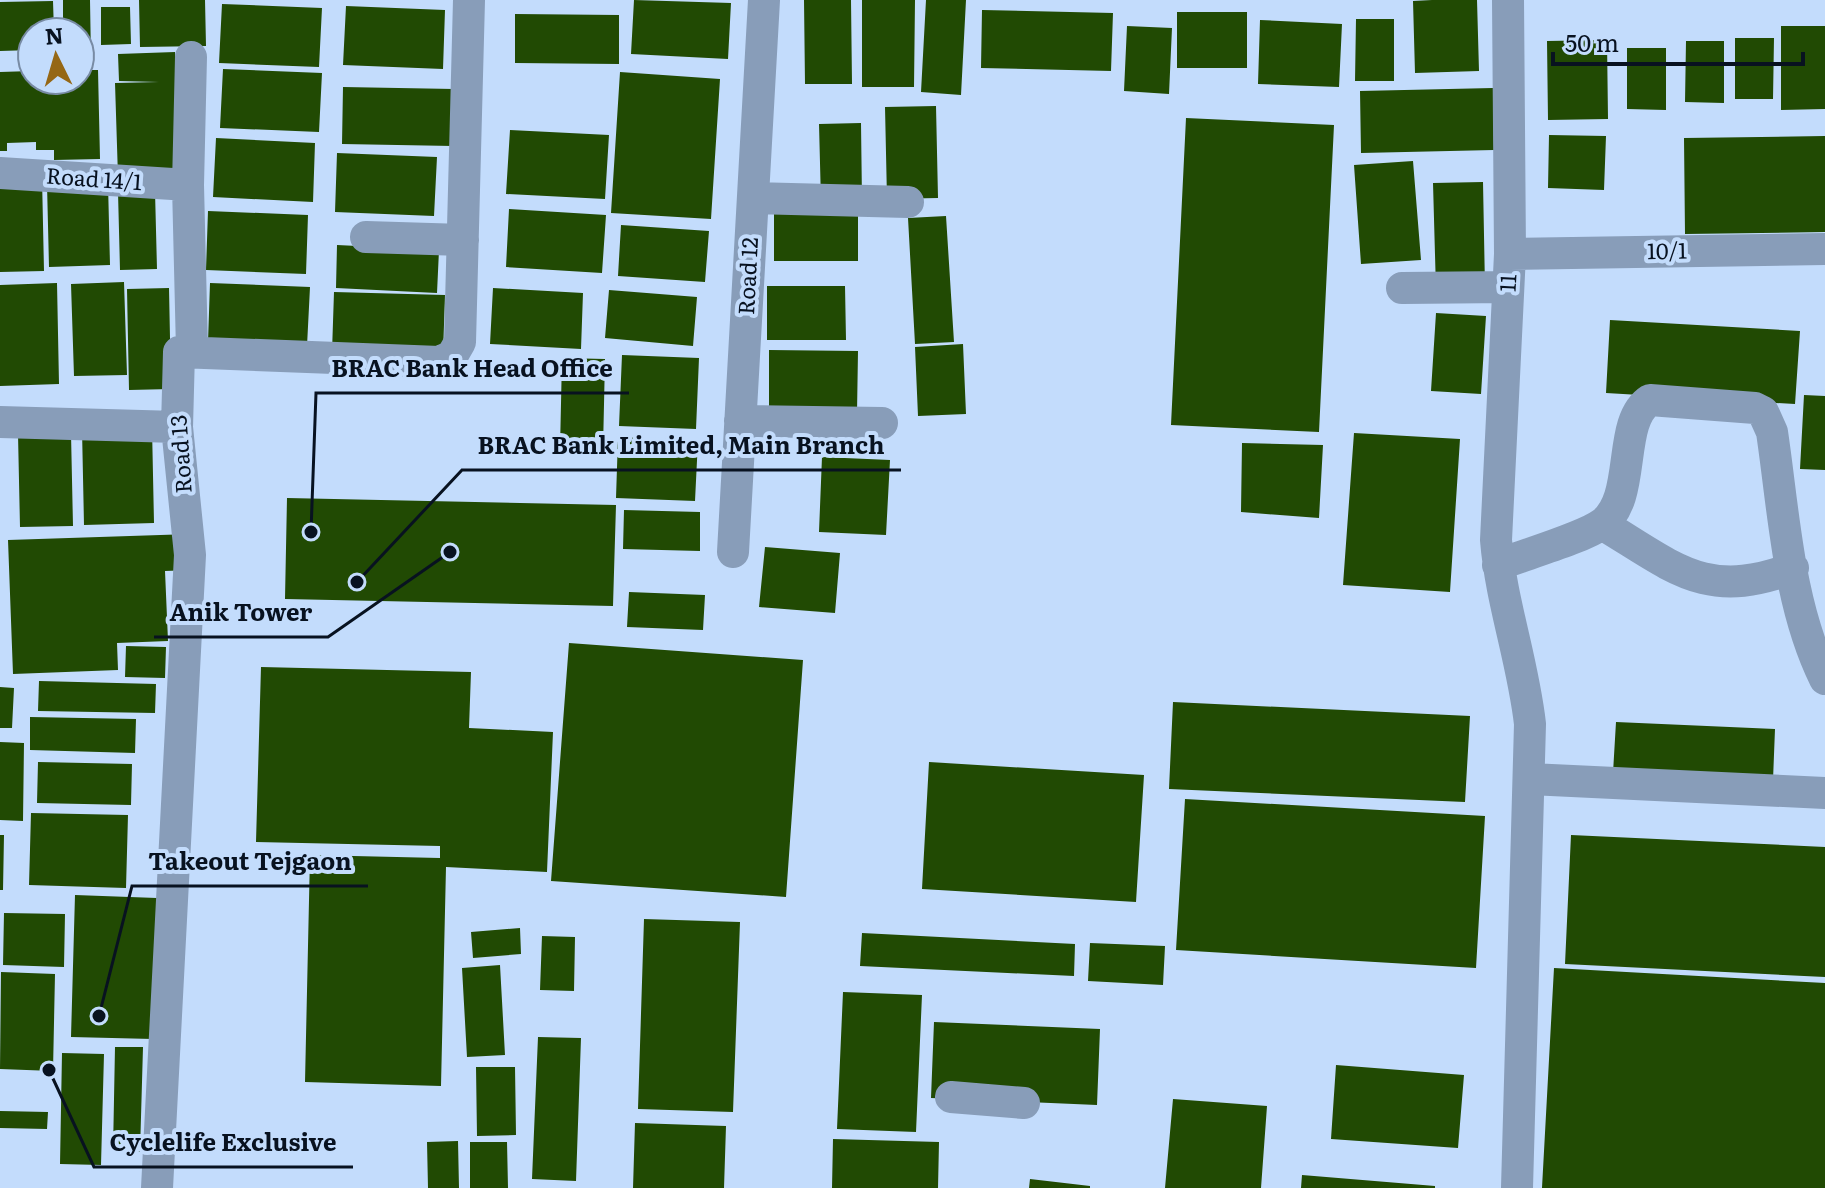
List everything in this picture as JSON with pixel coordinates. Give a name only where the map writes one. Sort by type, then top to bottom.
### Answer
[{"type":"street","points":[[191,57],[188,185],[192,350],[439,362],[452,356],[460,342],[469,0]]},
{"type":"street","name":"Road 12","points":[[733,552],[764,0]]},
{"type":"street","name":"11","points":[[1508,0],[1510,254],[1497,496],[1498,565],[1525,679],[1530,779],[1517,1188]]},
{"type":"street","name":"Road 14/1","points":[[0,173],[188,185]]},
{"type":"street","points":[[753,198],[908,202]]},
{"type":"street","points":[[366,237],[463,240]]},
{"type":"street","name":"10/1","points":[[1510,254],[1825,249]]},
{"type":"street","points":[[1402,288],[1508,287]]},
{"type":"street","name":"Road 13","points":[[157,1188],[190,555],[177,427],[179,352],[192,350]]},
{"type":"street","points":[[1498,565],[1602,524],[1618,504],[1634,426],[1643,405],[1650,400],[1755,408],[1763,412],[1772,432],[1799,606],[1813,655],[1825,679]]},
{"type":"street","points":[[740,421],[882,423]]},
{"type":"street","points":[[0,422],[177,427]]},
{"type":"street","points":[[1602,524],[1686,575],[1719,584],[1759,581],[1793,568]]},
{"type":"street","points":[[1530,779],[1825,793]]},
{"type":"street","points":[[951,1097],[1024,1103]]},
{"type":"building","points":[[63,0],[90,0],[90,16],[63,16]]},
{"type":"building","points":[[139,0],[205,0],[206,46],[140,47]]},
{"type":"building","points":[[634,0],[731,3],[728,59],[631,54]]},
{"type":"building","points":[[804,0],[851,0],[852,84],[805,84]]},
{"type":"building","points":[[862,0],[915,0],[914,87],[862,87]]},
{"type":"building","points":[[926,0],[966,0],[961,95],[921,92]]},
{"type":"building","points":[[1477,0],[1479,71],[1415,73],[1413,1]]},
{"type":"building","points":[[53,1],[53,16],[16,16],[16,50],[0,51],[0,2]]},
{"type":"building","points":[[222,4],[322,8],[319,67],[219,63]]},
{"type":"building","points":[[346,6],[445,10],[443,69],[343,65]]},
{"type":"building","points":[[101,7],[130,7],[131,44],[101,45]]},
{"type":"building","points":[[982,10],[1113,13],[1111,71],[981,68]]},
{"type":"building","points":[[1177,12],[1247,12],[1247,68],[1177,68]]},
{"type":"building","points":[[515,14],[619,15],[619,64],[515,63]]},
{"type":"building","points":[[1356,19],[1394,19],[1394,81],[1355,81]]},
{"type":"building","points":[[1260,20],[1342,24],[1339,87],[1258,84]]},
{"type":"building","points":[[1127,26],[1172,28],[1169,94],[1124,91]]},
{"type":"building","points":[[1781,26],[1825,26],[1825,109],[1781,110]]},
{"type":"building","points":[[1735,38],[1774,38],[1773,99],[1735,99]]},
{"type":"building","points":[[1607,40],[1608,119],[1548,120],[1547,41]]},
{"type":"building","points":[[1686,41],[1724,41],[1724,103],[1685,102]]},
{"type":"building","points":[[1627,48],[1666,48],[1666,110],[1627,109]]},
{"type":"building","points":[[175,52],[179,176],[118,177],[115,83],[159,82],[119,81],[118,54]]},
{"type":"building","points":[[223,69],[322,73],[319,132],[220,128]]},
{"type":"building","points":[[98,70],[100,159],[54,160],[54,150],[36,150],[36,142],[7,143],[7,151],[0,151],[0,72],[16,72],[16,96],[96,96]]},
{"type":"building","points":[[620,72],[720,79],[711,219],[611,213]]},
{"type":"building","points":[[343,87],[454,89],[453,146],[342,144]]},
{"type":"building","points":[[1493,88],[1494,150],[1361,153],[1360,91]]},
{"type":"building","points":[[936,106],[938,198],[887,199],[885,107]]},
{"type":"building","points":[[1186,118],[1334,125],[1319,432],[1171,425]]},
{"type":"building","points":[[861,123],[862,201],[821,202],[819,124]]},
{"type":"building","points":[[510,130],[609,135],[605,199],[506,194]]},
{"type":"building","points":[[1549,135],[1606,136],[1604,190],[1548,188]]},
{"type":"building","points":[[1825,136],[1825,232],[1685,234],[1684,138]]},
{"type":"building","points":[[216,138],[315,143],[313,202],[213,197]]},
{"type":"building","points":[[337,153],[437,157],[434,216],[335,212]]},
{"type":"building","points":[[1413,161],[1421,260],[1361,264],[1354,165]]},
{"type":"building","points":[[42,177],[44,271],[0,272],[0,178]]},
{"type":"building","points":[[1483,182],[1485,288],[1436,290],[1433,183]]},
{"type":"building","points":[[108,183],[110,265],[49,267],[47,184]]},
{"type":"building","points":[[155,191],[157,269],[120,270],[118,192]]},
{"type":"building","points":[[509,209],[606,215],[602,273],[506,267]]},
{"type":"building","points":[[208,211],[308,215],[306,274],[206,270]]},
{"type":"building","points":[[774,213],[858,213],[858,261],[774,261]]},
{"type":"building","points":[[946,216],[954,342],[915,344],[908,218]]},
{"type":"building","points":[[621,225],[709,231],[705,282],[618,276]]},
{"type":"building","points":[[337,245],[439,250],[437,293],[336,288]]},
{"type":"building","points":[[124,282],[127,375],[74,376],[71,284]]},
{"type":"building","points":[[57,283],[59,384],[0,386],[0,285]]},
{"type":"building","points":[[210,283],[310,287],[307,346],[208,342]]},
{"type":"building","points":[[767,286],[845,286],[846,340],[767,340]]},
{"type":"building","points":[[169,288],[171,389],[129,390],[127,289]]},
{"type":"building","points":[[493,288],[583,293],[581,349],[490,344]]},
{"type":"building","points":[[609,290],[697,297],[693,346],[605,338]]},
{"type":"building","points":[[334,292],[445,295],[443,354],[332,352]]},
{"type":"building","points":[[1436,313],[1486,316],[1481,394],[1431,391]]},
{"type":"building","points":[[1610,320],[1800,331],[1795,404],[1606,393]]},
{"type":"building","points":[[963,344],[966,414],[918,416],[915,347]]},
{"type":"building","points":[[769,350],[858,351],[857,413],[769,412]]},
{"type":"building","points":[[622,355],[699,358],[696,429],[619,426]]},
{"type":"building","points":[[562,358],[605,359],[603,449],[560,449]]},
{"type":"building","points":[[1804,395],[1825,396],[1825,470],[1800,469]]},
{"type":"building","points":[[152,427],[154,523],[84,525],[82,429]]},
{"type":"building","points":[[71,433],[73,526],[20,527],[18,434]]},
{"type":"building","points":[[1354,433],[1460,439],[1450,592],[1343,585]]},
{"type":"building","points":[[618,437],[698,440],[695,501],[616,498]]},
{"type":"building","points":[[1242,443],[1323,445],[1319,518],[1241,512]]},
{"type":"building","points":[[822,457],[890,460],[886,535],[819,532]]},
{"type":"building","points":[[287,498],[616,505],[613,606],[285,599]]},
{"type":"building","points":[[624,510],[700,512],[700,551],[623,549]]},
{"type":"building","points":[[191,534],[192,570],[165,571],[168,641],[117,643],[118,670],[13,674],[8,540]]},
{"type":"building","points":[[765,547],[840,553],[835,613],[759,607]]},
{"type":"building","points":[[629,592],[705,595],[703,630],[627,627]]},
{"type":"building","points":[[569,643],[803,660],[786,897],[551,881]]},
{"type":"building","points":[[126,646],[166,647],[165,678],[125,677]]},
{"type":"building","points":[[261,667],[471,672],[469,728],[553,732],[547,872],[446,867],[441,1086],[305,1082],[310,855],[440,858],[440,846],[256,842]]},
{"type":"building","points":[[39,681],[156,684],[155,713],[38,711]]},
{"type":"building","points":[[0,687],[14,688],[12,728],[0,728]]},
{"type":"building","points":[[1173,702],[1470,716],[1465,802],[1169,789]]},
{"type":"building","points":[[30,717],[136,719],[135,753],[30,750]]},
{"type":"building","points":[[1616,722],[1775,729],[1773,780],[1613,773]]},
{"type":"building","points":[[0,742],[24,743],[23,821],[0,820]]},
{"type":"building","points":[[38,762],[132,764],[131,805],[37,803]]},
{"type":"building","points":[[929,762],[1144,775],[1136,902],[922,889]]},
{"type":"building","points":[[1185,799],[1485,816],[1476,968],[1176,950]]},
{"type":"building","points":[[31,813],[128,815],[126,888],[29,885]]},
{"type":"building","points":[[0,835],[4,835],[3,890],[0,890]]},
{"type":"building","points":[[1571,835],[1825,847],[1825,977],[1565,964]]},
{"type":"building","points":[[75,895],[157,898],[153,1039],[71,1037]]},
{"type":"building","points":[[4,913],[65,914],[64,967],[3,965]]},
{"type":"building","points":[[644,919],[740,922],[733,1112],[638,1109]]},
{"type":"building","points":[[520,928],[521,954],[473,958],[471,932]]},
{"type":"building","points":[[862,933],[1075,944],[1074,976],[860,966]]},
{"type":"building","points":[[542,936],[575,937],[574,991],[540,990]]},
{"type":"building","points":[[1090,943],[1165,946],[1163,985],[1088,981]]},
{"type":"building","points":[[500,965],[505,1055],[467,1057],[462,968]]},
{"type":"building","points":[[1554,968],[1825,983],[1825,1188],[1542,1188]]},
{"type":"building","points":[[1,972],[55,974],[53,1071],[0,1069]]},
{"type":"building","points":[[843,992],[922,995],[916,1132],[837,1129]]},
{"type":"building","points":[[934,1022],[1100,1029],[1097,1105],[931,1098]]},
{"type":"building","points":[[538,1037],[581,1038],[576,1181],[532,1179]]},
{"type":"building","points":[[115,1047],[143,1047],[140,1152],[113,1151]]},
{"type":"building","points":[[62,1053],[104,1054],[101,1165],[60,1164]]},
{"type":"building","points":[[1336,1065],[1464,1075],[1458,1148],[1331,1139]]},
{"type":"building","points":[[476,1067],[515,1067],[516,1135],[477,1136]]},
{"type":"building","points":[[1173,1099],[1267,1106],[1261,1188],[1165,1188]]},
{"type":"building","points":[[0,1111],[48,1112],[47,1129],[0,1128]]},
{"type":"building","points":[[635,1123],[726,1126],[724,1188],[633,1188]]},
{"type":"building","points":[[833,1139],[939,1142],[938,1188],[832,1188]]},
{"type":"building","points":[[458,1141],[459,1188],[428,1188],[427,1142]]},
{"type":"building","points":[[470,1142],[507,1142],[508,1188],[470,1188]]},
{"type":"building","points":[[1302,1175],[1435,1186],[1435,1188],[1301,1188]]},
{"type":"building","points":[[1030,1179],[1090,1186],[1090,1188],[1029,1188]]},
{"type":"place","name":"BRAC Bank Head Office","points":[[311,532]]},
{"type":"place","name":"Anik Tower","points":[[450,552]]},
{"type":"place","name":"BRAC Bank Limited, Main Branch","points":[[357,582]]},
{"type":"place","name":"Takeout Tejgaon","points":[[99,1016]]},
{"type":"place","name":"Cyclelife Exclusive","points":[[49,1070]]}]
